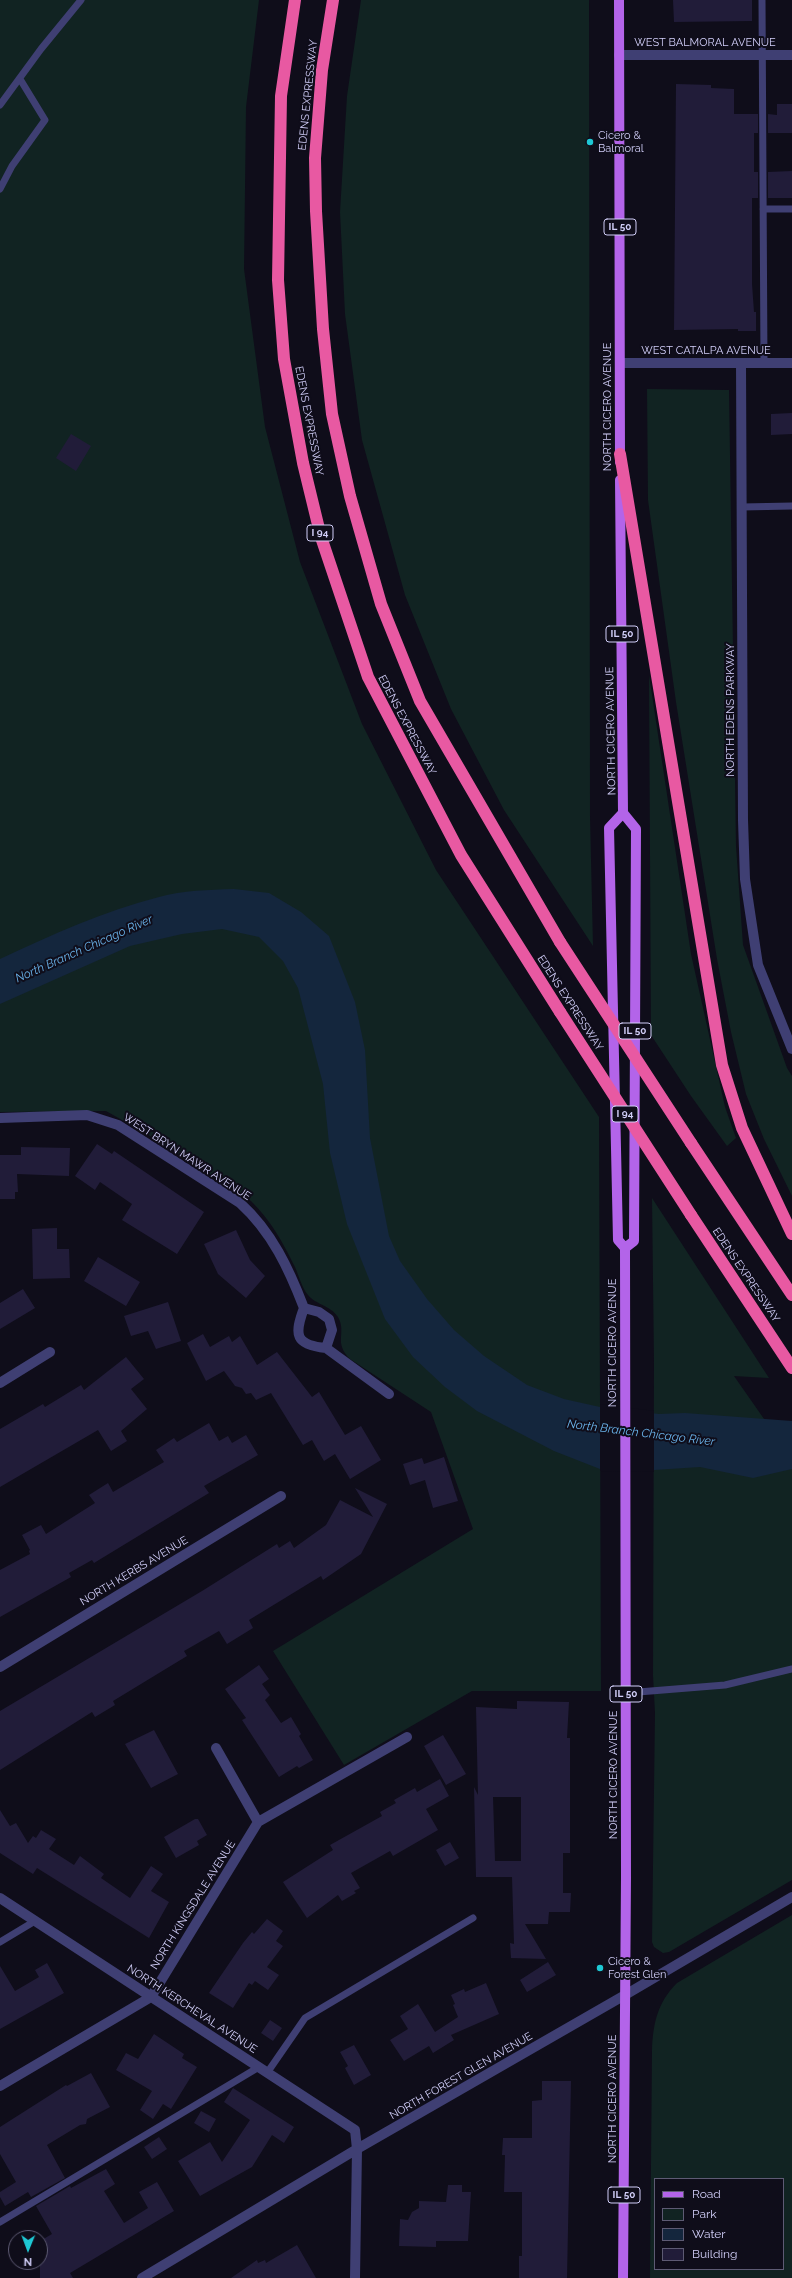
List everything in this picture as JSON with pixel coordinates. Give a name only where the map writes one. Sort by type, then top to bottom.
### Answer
[{"type":"highway","name":"EDENS EXPRESSWAY","points":[[295,0],[281,96],[278,280],[284,359],[303,463],[321,537],[368,677],[461,855],[691,1215],[789,1363]]},
{"type":"highway","name":"EDENS EXPRESSWAY","points":[[333,0],[322,70],[315,158],[316,211],[323,329],[332,414],[350,496],[381,604],[420,701],[560,942],[792,1295]]},
{"type":"highway","points":[[620,454],[722,1065],[742,1128],[792,1234]]},
{"type":"main road","name":"NORTH CICERO AVENUE","points":[[619,0],[620,454],[623,814],[609,828],[618,1240],[625,1248],[626,1693],[623,2278]]},
{"type":"main road","name":"IL 50","points":[[623,814],[636,829],[634,1241],[625,1248]]},
{"type":"street","name":"WEST BALMORAL AVENUE","points":[[619,55],[792,55]]},
{"type":"street","name":"WEST CATALPA AVENUE","points":[[620,363],[792,363]]},
{"type":"street","name":"NORTH EDENS PARKWAY","points":[[741,363],[743,820],[745,879],[758,965],[789,1038],[792,1049]]},
{"type":"street","name":"WEST BRYN MAWR AVENUE","points":[[0,1118],[87,1115],[118,1125],[240,1203],[257,1219],[281,1254],[304,1308]]},
{"type":"street","points":[[326,1348],[332,1330],[329,1319],[319,1312],[304,1308],[298,1326],[299,1337],[307,1345],[326,1348],[389,1394]]},
{"type":"street","points":[[0,1383],[50,1352]]},
{"type":"street","name":"NORTH KERBS AVENUE","points":[[0,1667],[281,1496]]},
{"type":"street","name":"NORTH KINGSDALE AVENUE","points":[[0,2086],[151,1997],[258,1822],[407,1737]]},
{"type":"street","points":[[216,1748],[258,1822]]},
{"type":"street","name":"NORTH FOREST GLEN AVENUE","points":[[142,2278],[357,2150],[792,1897]]},
{"type":"street","name":"NORTH KERCHEVAL AVENUE","points":[[0,1898],[355,2130],[357,2150]]},
{"type":"street","points":[[355,2278],[357,2150]]},
{"type":"lane","points":[[0,105],[40,49],[81,0]]},
{"type":"lane","points":[[762,0],[764,363]]},
{"type":"lane","points":[[0,189],[12,166],[45,120],[20,79]]},
{"type":"lane","points":[[763,209],[792,209]]},
{"type":"lane","points":[[742,507],[792,506]]},
{"type":"lane","points":[[626,1693],[725,1685],[792,1669]]},
{"type":"lane","points":[[0,2222],[263,2070],[305,2018],[473,1918]]},
{"type":"lane","points":[[0,1942],[35,1921]]},
{"type":"green space","points":[[0,0],[259,0],[246,107],[244,269],[265,427],[300,562],[362,724],[436,870],[599,1117],[601,1691],[472,1691],[344,1765],[273,1651],[473,1529],[431,1412],[350,1359],[342,1348],[341,1328],[338,1317],[331,1310],[315,1301],[308,1295],[281,1240],[265,1217],[251,1201],[147,1134],[106,1111],[0,1112]]},
{"type":"green space","points":[[361,0],[589,0],[590,816],[593,946],[504,810],[451,709],[405,595],[362,440],[345,314],[340,212],[347,96]]},
{"type":"green space","points":[[647,389],[729,390],[736,846],[743,945],[787,1068],[792,1076],[792,1196],[764,1139],[746,1094],[731,1032],[717,959],[676,702],[648,500]]},
{"type":"green space","points":[[649,675],[691,954],[725,1107],[736,1138],[727,1146],[691,1096],[651,1035]]},
{"type":"green space","points":[[652,1198],[769,1378],[734,1376],[792,1459],[792,1880],[669,1952],[663,1953],[654,1947],[652,1942],[655,1713],[653,1675],[654,1362]]},
{"type":"green space","points":[[792,1915],[792,2278],[650,2278],[652,2051],[657,2014],[670,1991],[677,1983]]},
{"type":"water","name":"North Branch Chicago River","points":[[234,889],[269,893],[301,912],[329,936],[355,1002],[365,1050],[370,1138],[389,1236],[400,1261],[427,1299],[454,1330],[484,1356],[527,1385],[564,1399],[600,1407],[659,1414],[685,1413],[792,1421],[792,1469],[753,1478],[700,1467],[654,1470],[600,1469],[554,1451],[477,1411],[445,1387],[413,1357],[385,1319],[347,1224],[330,1153],[323,1084],[298,988],[283,961],[259,937],[222,929],[182,934],[130,946],[0,1004],[0,959],[78,924],[138,903],[177,893]]},
{"type":"pier","points":[[600,1404],[654,1411],[654,1472],[600,1471]]},
{"type":"building","points":[[673,0],[752,0],[752,21],[674,22]]},
{"type":"building","points":[[676,84],[711,85],[711,88],[734,89],[734,114],[758,114],[758,133],[754,133],[754,172],[758,172],[758,198],[752,198],[752,284],[754,312],[756,312],[756,331],[738,331],[738,329],[674,330]]},
{"type":"building","points":[[777,104],[792,104],[792,133],[768,133],[768,114],[777,115]]},
{"type":"building","points":[[792,171],[792,198],[768,198],[768,172]]},
{"type":"building","points":[[792,413],[792,434],[771,435],[771,414]]},
{"type":"building","points":[[71,434],[91,446],[76,471],[56,458]]},
{"type":"building","points":[[97,1144],[112,1154],[114,1151],[204,1212],[177,1254],[122,1220],[132,1204],[100,1182],[95,1190],[75,1176]]},
{"type":"building","points":[[21,1147],[70,1148],[69,1176],[17,1174],[18,1192],[15,1192],[15,1199],[0,1199],[0,1155],[21,1155]]},
{"type":"building","points":[[57,1228],[57,1249],[69,1249],[70,1278],[33,1279],[32,1229]]},
{"type":"building","points":[[236,1230],[250,1260],[265,1276],[246,1298],[218,1274],[204,1244]]},
{"type":"building","points":[[98,1257],[140,1282],[126,1306],[84,1281]]},
{"type":"building","points":[[23,1289],[35,1308],[0,1329],[0,1303]]},
{"type":"building","points":[[168,1302],[181,1341],[156,1349],[148,1331],[131,1336],[124,1316]]},
{"type":"building","points":[[203,1334],[210,1347],[229,1336],[232,1342],[240,1336],[257,1365],[277,1352],[312,1397],[319,1392],[345,1435],[361,1426],[381,1460],[350,1479],[335,1454],[324,1461],[312,1440],[303,1445],[271,1393],[256,1400],[251,1393],[246,1394],[242,1388],[235,1386],[224,1371],[206,1381],[187,1343]]},
{"type":"building","points":[[126,1357],[144,1379],[131,1389],[147,1409],[121,1431],[127,1441],[111,1451],[98,1430],[0,1487],[0,1429],[43,1404],[45,1407],[81,1385],[84,1390]]},
{"type":"building","points":[[209,1423],[219,1441],[228,1436],[232,1443],[246,1435],[258,1455],[204,1486],[209,1493],[94,1563],[92,1560],[69,1573],[71,1577],[0,1617],[0,1570],[30,1554],[30,1550],[22,1535],[41,1525],[46,1534],[95,1503],[89,1495],[108,1483],[113,1492],[164,1462],[156,1450],[174,1438],[177,1442]]},
{"type":"building","points":[[444,1457],[458,1501],[433,1508],[425,1480],[410,1485],[403,1464],[422,1458],[424,1464]]},
{"type":"building","points":[[355,1488],[387,1504],[361,1554],[323,1580],[321,1576],[249,1620],[253,1628],[227,1644],[219,1631],[184,1651],[187,1656],[113,1701],[115,1705],[95,1717],[92,1712],[0,1770],[0,1711],[202,1591],[277,1544],[279,1548],[290,1541],[294,1548],[326,1525],[340,1500],[373,1517]]},
{"type":"building","points":[[259,1665],[269,1679],[262,1684],[270,1695],[265,1700],[281,1723],[291,1717],[301,1734],[299,1736],[313,1760],[299,1768],[297,1766],[279,1777],[242,1720],[246,1718],[225,1689]]},
{"type":"building","points":[[517,1701],[569,1702],[567,1738],[570,1738],[570,1853],[563,1853],[563,1893],[571,1893],[570,1912],[549,1912],[548,1924],[525,1924],[546,1959],[511,1958],[510,1943],[514,1944],[512,1877],[476,1877],[474,1787],[478,1795],[476,1707],[517,1709]],"holes":[[[493,1797],[521,1797],[521,1861],[495,1861]]]},
{"type":"building","points":[[154,1730],[178,1774],[151,1788],[125,1744]]},
{"type":"building","points":[[443,1735],[466,1774],[446,1785],[424,1746]]},
{"type":"building","points":[[440,1779],[449,1796],[426,1809],[438,1830],[393,1856],[390,1851],[351,1873],[360,1888],[354,1891],[356,1893],[342,1901],[338,1895],[307,1918],[283,1882],[333,1850],[330,1845],[382,1816],[380,1812],[396,1803],[394,1800],[415,1788],[417,1792]]},
{"type":"building","points":[[0,1810],[10,1826],[16,1823],[28,1843],[33,1836],[36,1838],[41,1830],[56,1839],[49,1849],[74,1865],[80,1856],[104,1874],[101,1878],[130,1898],[151,1866],[163,1874],[151,1891],[169,1902],[149,1938],[37,1868],[33,1874],[0,1853]]},
{"type":"building","points":[[195,1819],[198,1819],[207,1835],[197,1841],[199,1845],[176,1858],[164,1837]]},
{"type":"building","points":[[450,1842],[459,1858],[445,1866],[436,1850]]},
{"type":"building","points":[[267,1919],[283,1931],[276,1941],[283,1946],[267,1967],[279,1975],[268,1990],[255,1981],[252,1985],[249,1983],[233,2008],[209,1993],[243,1943],[252,1932],[254,1934]]},
{"type":"building","points":[[548,1962],[556,1975],[527,1992],[520,1980]]},
{"type":"building","points":[[47,1963],[64,1993],[0,2029],[0,1966],[15,1991],[39,1977],[35,1970]]},
{"type":"building","points":[[486,1983],[499,2014],[451,2035],[454,2040],[433,2053],[429,2046],[404,2061],[390,2040],[408,2029],[400,2016],[418,2004],[435,2032],[458,2017],[451,1995],[464,1989],[465,1992]]},
{"type":"building","points":[[270,2020],[282,2028],[273,2041],[261,2033]]},
{"type":"building","points":[[154,2034],[184,2054],[182,2058],[197,2067],[171,2109],[163,2104],[153,2119],[140,2110],[152,2091],[116,2070],[126,2053],[138,2059]]},
{"type":"building","points":[[354,2045],[371,2075],[354,2085],[345,2068],[348,2066],[340,2052]]},
{"type":"building","points":[[91,2073],[110,2107],[87,2119],[86,2124],[80,2125],[47,2145],[65,2178],[31,2197],[28,2192],[5,2206],[0,2197],[0,2192],[16,2182],[0,2154],[0,2127],[66,2085],[67,2086]]},
{"type":"building","points":[[542,2081],[571,2081],[567,2278],[519,2278],[519,2256],[522,2256],[522,2192],[504,2192],[505,2155],[502,2155],[503,2138],[532,2138],[532,2101],[542,2100]]},
{"type":"building","points":[[233,2088],[294,2127],[284,2143],[272,2135],[252,2167],[200,2196],[178,2161],[210,2142],[222,2162],[250,2120],[224,2102]]},
{"type":"building","points":[[201,2111],[216,2119],[209,2132],[194,2123]]},
{"type":"building","points":[[159,2137],[167,2149],[152,2159],[144,2147]]},
{"type":"building","points":[[106,2169],[115,2184],[104,2191],[124,2223],[148,2208],[139,2192],[157,2182],[174,2211],[70,2273],[73,2278],[40,2278],[40,2270],[48,2270],[48,2236],[52,2234],[36,2206],[70,2186],[71,2188]]},
{"type":"building","points":[[448,2185],[462,2185],[462,2192],[471,2192],[468,2241],[436,2241],[436,2247],[399,2246],[400,2219],[408,2220],[412,2212],[419,2208],[419,2201],[446,2202]]},
{"type":"building","points":[[297,2245],[316,2278],[231,2278],[257,2260],[258,2263],[265,2260],[266,2263]]},
{"type":"place","name":"Cicero & Balmoral","points":[[590,142]]},
{"type":"place","name":"Cicero & Forest Glen","points":[[600,1968]]}]
